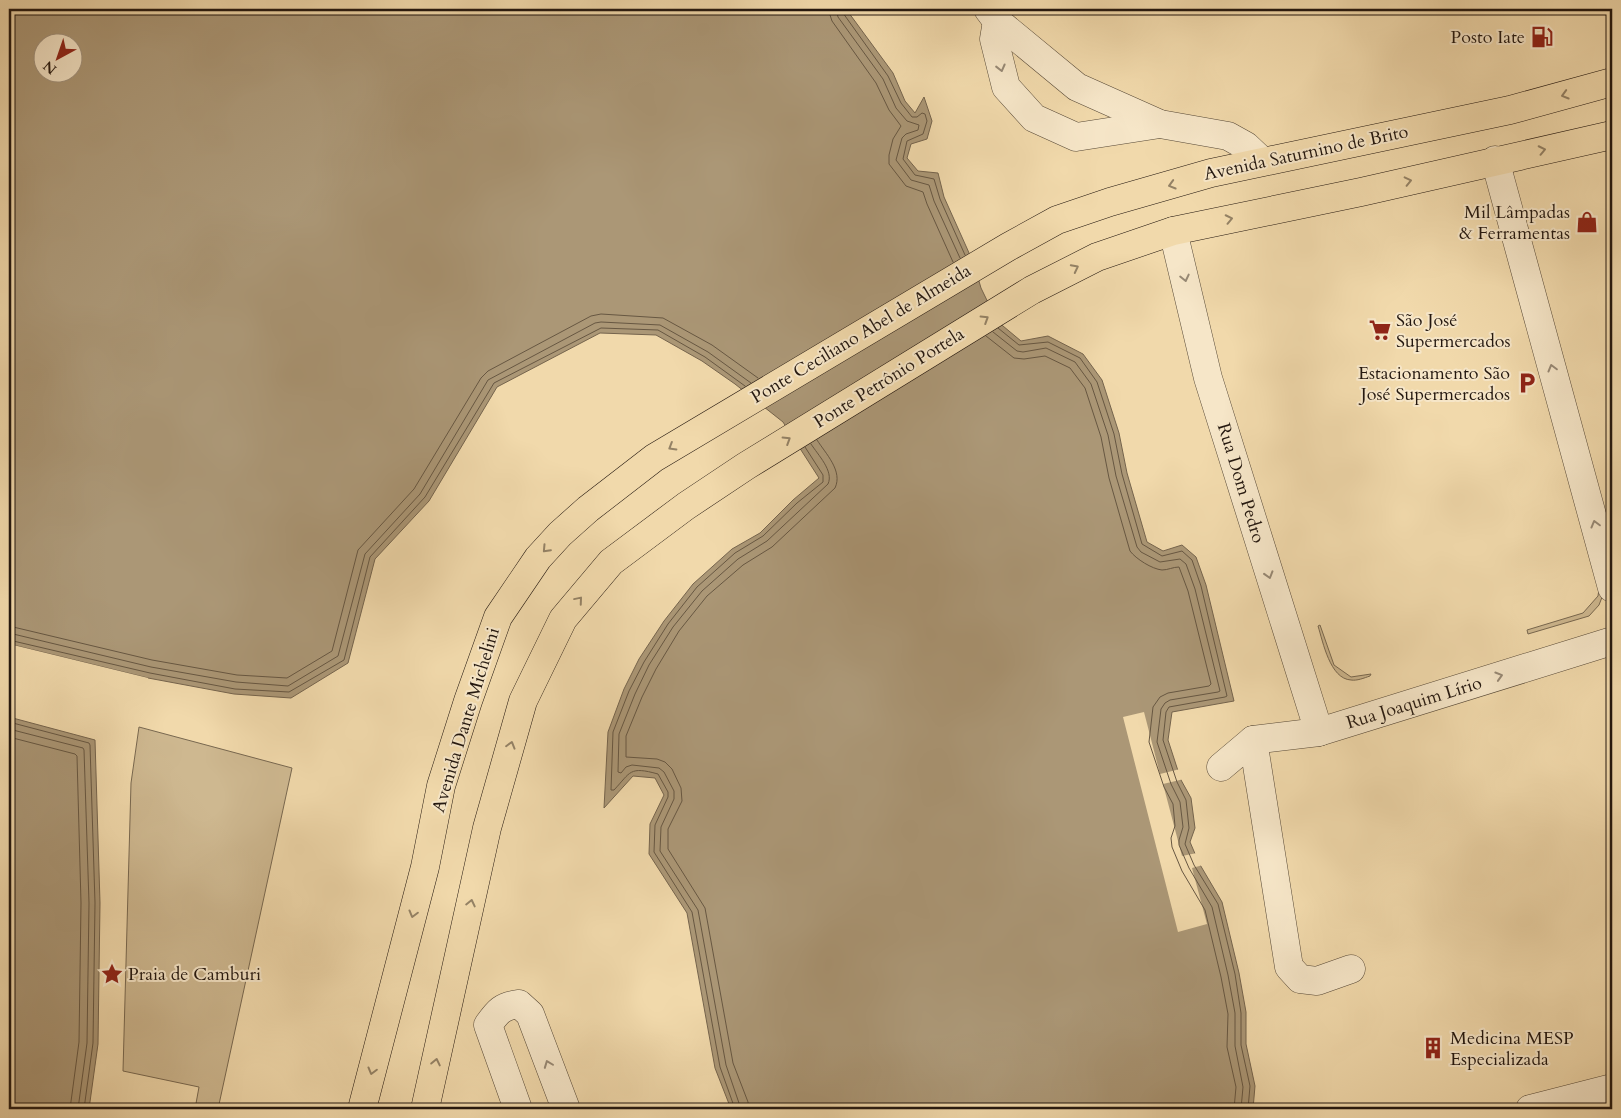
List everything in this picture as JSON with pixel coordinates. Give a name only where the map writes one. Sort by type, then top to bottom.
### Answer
[{"type":"main road","name":"Avenida Saturnino de Brito","points":[[1008,247],[1057,220],[1212,173],[1510,110],[1612,82]]},
{"type":"main road","points":[[1173,231],[1361,192],[1494,160],[1612,135]]},
{"type":"main road","name":"Ponte Petrônio Portela","points":[[425,1109],[487,828],[523,701],[563,619],[610,562],[686,506],[746,466],[1032,290],[1097,257],[1173,231]]},
{"type":"main road","name":"Ponte Ceciliano Abel de Almeida","points":[[714,422],[1008,247]]},
{"type":"main road","name":"Avenida Dante Michelini","points":[[362,1109],[426,867],[441,786],[468,701],[498,617],[538,558],[560,534],[588,509],[654,458],[714,422]]},
{"type":"street","points":[[992,15],[994,39],[1006,87],[1034,118],[1076,137],[1160,124]]},
{"type":"street","points":[[992,15],[1078,87],[1160,124],[1228,136],[1246,146],[1262,161]]},
{"type":"street","points":[[1494,160],[1612,588]]},
{"type":"street","name":"Rua Dom Pedro","points":[[1173,231],[1208,378],[1319,732]]},
{"type":"street","name":"Rua Joaquim Lírio","points":[[1253,740],[1319,732],[1612,641]]},
{"type":"street","points":[[1220,767],[1253,740]]},
{"type":"street","points":[[1253,740],[1290,967],[1300,979],[1317,981],[1351,969]]},
{"type":"street","points":[[518,1109],[488,1025],[498,1012],[507,1005],[519,1004],[530,1014],[566,1109]]},
{"type":"street","points":[[1530,1109],[1612,1088]]},
{"type":"shaded area","points":[[1599,589],[1604,592],[1599,605],[1589,616],[1528,634],[1527,630],[1583,613],[1598,596]]},
{"type":"shaded area","points":[[1320,625],[1334,665],[1351,677],[1371,674],[1370,676],[1353,680],[1344,678],[1338,673],[1328,659],[1318,626]]},
{"type":"shaded area","points":[[139,727],[292,768],[218,1109],[195,1109],[199,1087],[123,1071],[131,783]]},
{"type":"water","points":[[9,9],[846,9],[893,73],[905,101],[915,113],[924,97],[932,121],[927,139],[911,144],[907,158],[918,171],[938,173],[944,197],[974,264],[981,288],[997,321],[1021,341],[1048,336],[1083,354],[1102,380],[1119,433],[1127,473],[1147,542],[1163,551],[1182,545],[1196,557],[1206,585],[1234,701],[1172,712],[1168,740],[1181,780],[1191,798],[1195,828],[1190,842],[1199,863],[1222,902],[1239,973],[1246,1012],[1246,1044],[1255,1086],[1253,1109],[731,1109],[715,1068],[687,913],[649,854],[650,824],[664,795],[655,778],[633,776],[604,808],[608,732],[624,689],[639,659],[664,621],[693,584],[732,549],[760,533],[793,500],[819,478],[783,422],[702,361],[656,335],[600,333],[497,387],[429,501],[375,559],[348,663],[291,698],[234,694],[148,678],[9,644]]},
{"type":"water","points":[[9,717],[95,740],[100,903],[98,1044],[89,1109],[9,1109]]},
{"type":"pier","points":[[9,644],[148,678],[148,681],[9,647]]},
{"type":"pier","points":[[1144,712],[1160,774],[1180,769],[1184,779],[1163,784],[1182,856],[1197,853],[1203,865],[1192,868],[1207,924],[1178,932],[1123,717]]},
{"type":"place","name":"Posto Iate","points":[[1542,37]]},
{"type":"place","name":"Mil Lâmpadas & Ferramentas","points":[[1587,222]]},
{"type":"place","name":"São José Supermercados","points":[[1380,330]]},
{"type":"place","name":"Estacionamento São José Supermercados","points":[[1527,383]]},
{"type":"place","name":"Praia de Camburi","points":[[112,974]]},
{"type":"place","name":"Medicina MESP Especializada","points":[[1433,1048]]}]
